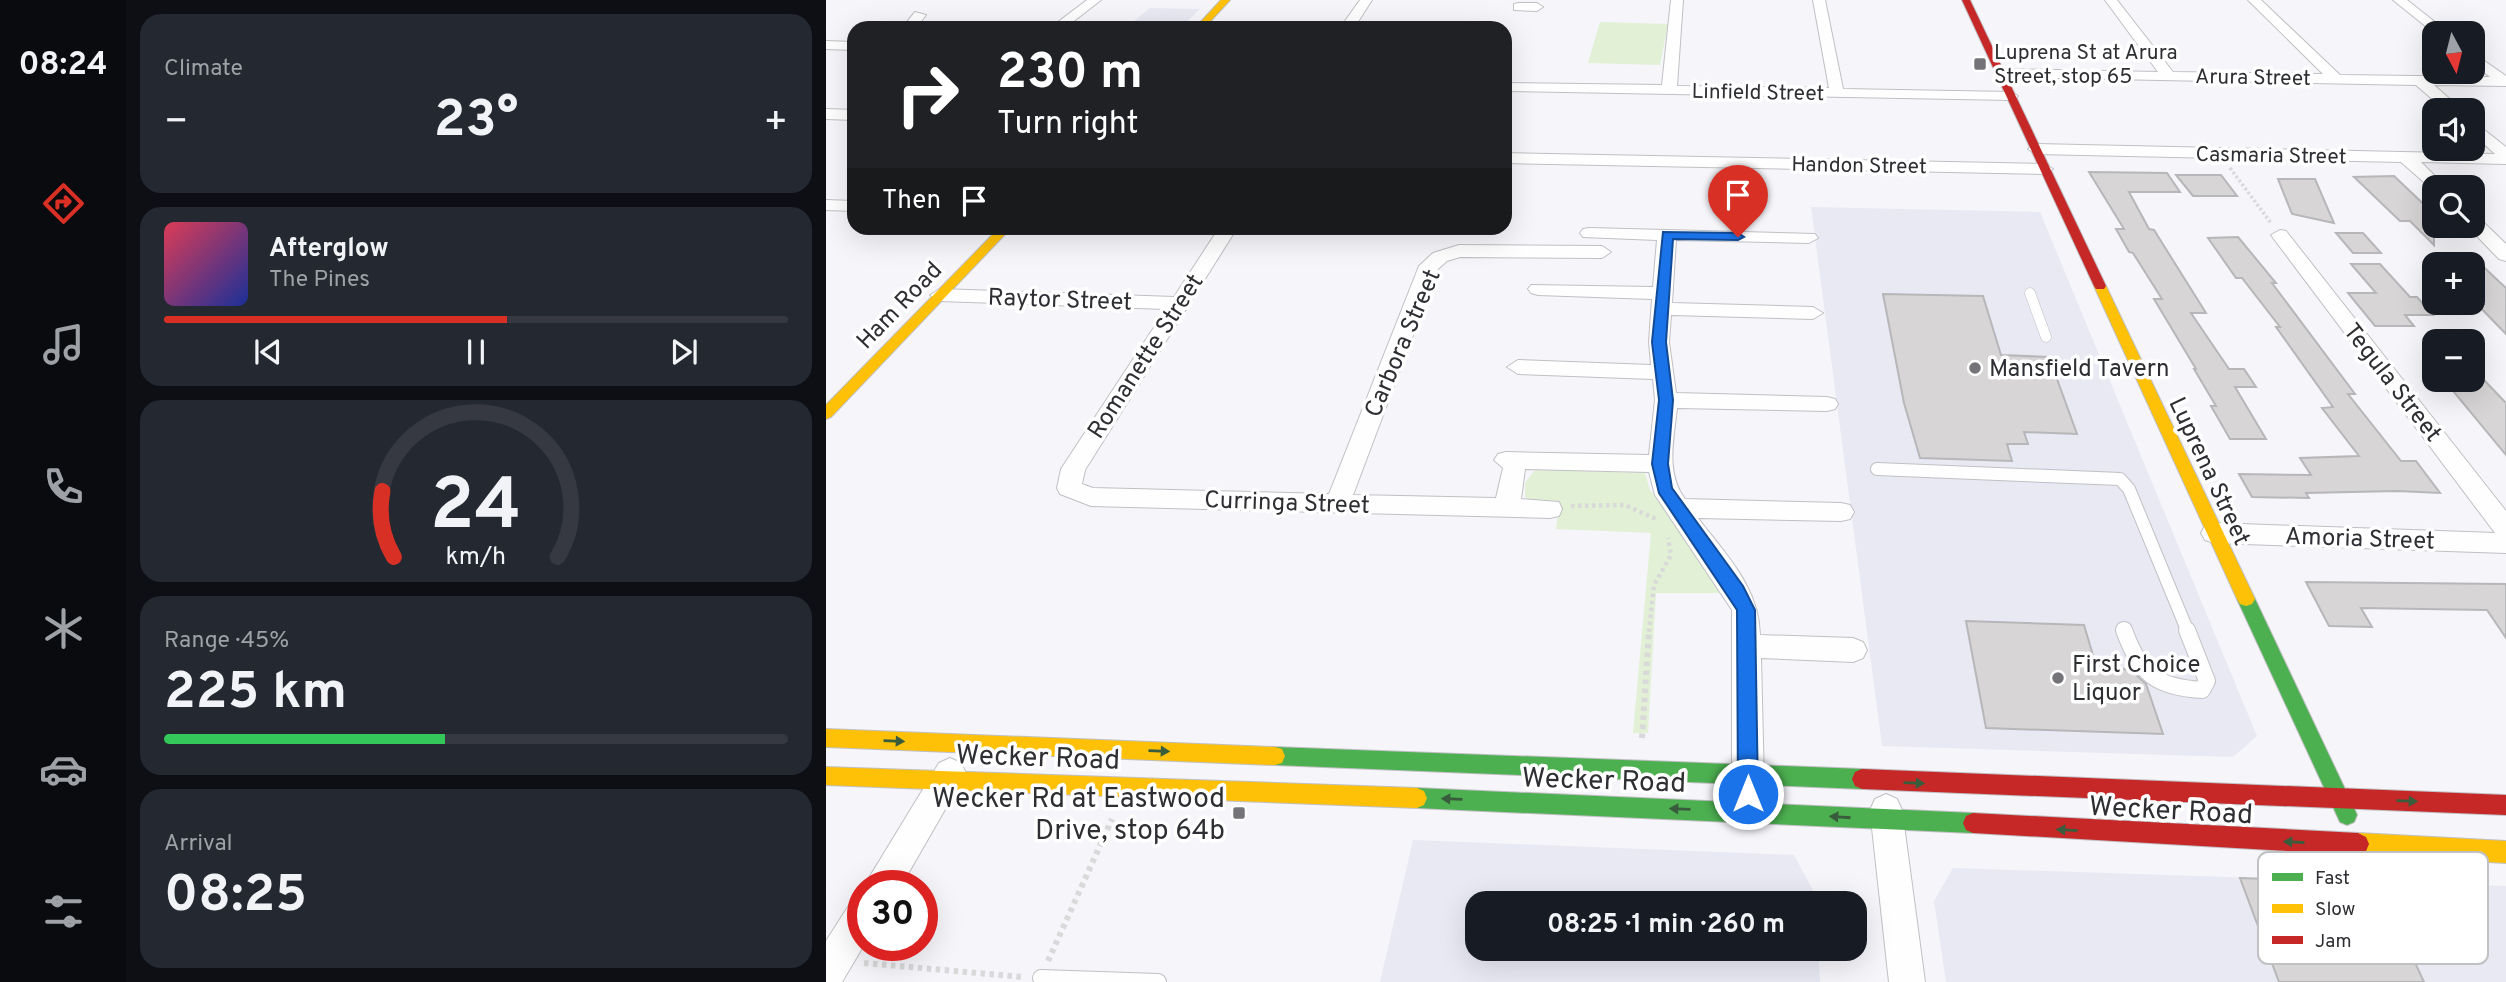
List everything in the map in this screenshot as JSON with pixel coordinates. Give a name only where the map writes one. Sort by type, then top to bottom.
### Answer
[{"type":"street","points":[[1067,21],[1096,0]]},
{"type":"street","points":[[1206,21],[1226,0]]},
{"type":"street","points":[[1352,21],[1366,0]]},
{"type":"street","points":[[1669,90],[1677,0]]},
{"type":"street","points":[[1819,0],[1837,93]]},
{"type":"street","name":"Luprena Street","points":[[1966,0],[2362,845]]},
{"type":"street","points":[[2111,0],[2169,76]]},
{"type":"street","points":[[2254,0],[2336,79]]},
{"type":"street","points":[[2399,0],[2426,21]]},
{"type":"street","points":[[1518,8],[1537,7]]},
{"type":"street","points":[[915,21],[920,15]]},
{"type":"street","points":[[826,45],[847,46]]},
{"type":"street","points":[[2485,66],[2505,82]]},
{"type":"street","name":"Arura Street","points":[[2000,73],[2505,82]]},
{"type":"street","points":[[2419,80],[2440,98]]},
{"type":"street","name":"Linfield Street","points":[[1512,87],[2011,96]]},
{"type":"street","points":[[826,114],[847,115]]},
{"type":"street","points":[[2485,137],[2506,157]]},
{"type":"street","name":"Casmaria Street","points":[[2036,149],[2407,158],[2506,157]]},
{"type":"street","name":"Handon Street","points":[[1512,158],[2045,169]]},
{"type":"street","points":[[2407,158],[2425,175]]},
{"type":"street","points":[[826,205],[847,206]]},
{"type":"street","points":[[2485,234],[2506,255]]},
{"type":"street","name":"Ham Road","points":[[826,414],[998,235]]},
{"type":"street","name":"Romanette Street","points":[[1069,488],[1073,469],[1224,235]]},
{"type":"street","points":[[1667,235],[1659,342],[1666,400],[1660,464],[1664,489],[1737,591],[1746,610],[1748,811]]},
{"type":"street","points":[[1578,242],[1667,235],[1809,239]]},
{"type":"street","name":"Tegula Street","points":[[2280,235],[2506,529]]},
{"type":"street","name":"Carbora Street","points":[[1337,504],[1429,266],[1440,257],[1459,251],[1578,242],[1602,252]]},
{"type":"street","points":[[1538,289],[1813,313]]},
{"type":"street","name":"Raytor Street","points":[[940,295],[1180,303]]},
{"type":"street","points":[[1518,367],[1661,372]]},
{"type":"street","points":[[1666,400],[1827,404]]},
{"type":"street","points":[[1507,507],[1510,465],[1660,464]]},
{"type":"street","name":"Curringa Street","points":[[1069,488],[1091,496],[1550,509]]},
{"type":"street","points":[[1677,508],[1841,512]]},
{"type":"street","name":"Amoria Street","points":[[2214,533],[2506,543]]},
{"type":"street","points":[[1748,646],[1853,650]]},
{"type":"street","name":"Wecker Road","points":[[826,738],[2506,805]]},
{"type":"street","points":[[891,870],[968,744]]},
{"type":"street","name":"Wecker Road","points":[[826,776],[947,778],[1748,811],[1887,821],[2506,852]]},
{"type":"street","points":[[1882,782],[1907,982]]},
{"type":"street","points":[[829,969],[847,940]]},
{"type":"lane","points":[[2029,293],[2046,337]]},
{"type":"lane","points":[[1877,469],[2110,477],[2120,480],[2129,489],[2165,581],[2183,614],[2207,681],[2202,690],[2176,689],[2152,678],[2134,662],[2123,629]]},
{"type":"lane","points":[[1041,978],[1158,982]]},
{"type":"path","points":[[2219,154],[2280,235]]},
{"type":"path","points":[[1550,509],[1615,502],[1647,513],[1663,525],[1672,549],[1669,566],[1655,578],[1642,743]]},
{"type":"path","points":[[829,969],[855,962],[1041,978],[1114,814]]},
{"type":"shaded area","points":[[1150,8],[1200,9],[1187,21],[1134,21]]},
{"type":"shaded area","points":[[1811,207],[2040,212],[2257,736],[2233,757],[1882,746]]},
{"type":"shaded area","points":[[1413,840],[1794,855],[1813,891],[1465,891],[1465,961],[1819,961],[1820,982],[1380,982]]},
{"type":"shaded area","points":[[1953,868],[2258,878],[2258,964],[2488,964],[2488,885],[2506,886],[2506,982],[1946,982],[1934,901]]},
{"type":"green space","points":[[1600,22],[1668,24],[1660,65],[1588,63]]},
{"type":"green space","points":[[1535,470],[1645,473],[1650,490],[1724,593],[1656,593],[1648,733],[1633,733],[1651,533],[1556,529],[1560,501],[1532,500],[1525,497],[1525,483]]},
{"type":"building","points":[[2089,172],[2167,173],[2180,192],[2129,192],[2149,229],[2154,230],[2206,313],[2191,313],[2229,369],[2244,369],[2256,387],[2235,387],[2266,439],[2230,439],[2211,406],[2216,406],[2196,369],[2154,299],[2162,299],[2133,253],[2129,252],[2116,229],[2124,229]]},
{"type":"building","points":[[2176,175],[2221,175],[2237,196],[2193,196]]},
{"type":"building","points":[[2394,176],[2422,203],[2422,233],[2410,221],[2400,221],[2354,177]]},
{"type":"building","points":[[2278,179],[2315,179],[2334,223],[2292,214]]},
{"type":"building","points":[[2336,233],[2363,233],[2381,253],[2353,253]]},
{"type":"building","points":[[2238,237],[2276,283],[2272,283],[2355,394],[2348,394],[2401,461],[2416,461],[2440,493],[2397,491],[2306,493],[2309,498],[2252,497],[2239,474],[2311,475],[2300,458],[2359,456],[2322,408],[2333,407],[2276,327],[2280,327],[2242,278],[2236,278],[2208,238]]},
{"type":"building","points":[[2351,264],[2380,264],[2410,297],[2417,297],[2422,303],[2422,315],[2405,315],[2414,326],[2375,326],[2348,293],[2376,293]]},
{"type":"building","points":[[2485,268],[2506,288],[2506,334],[2485,312]]},
{"type":"building","name":"Mansfield Tavern","points":[[1883,294],[1983,296],[2001,355],[2049,357],[2077,434],[2024,432],[2028,444],[2007,444],[2012,461],[1920,458],[1904,403]]},
{"type":"building","points":[[2485,381],[2506,403],[2506,455],[2454,392],[2485,392]]},
{"type":"building","points":[[2306,582],[2506,584],[2506,638],[2487,610],[2361,608],[2372,627],[2329,626]]},
{"type":"building","name":"First Choice Liquor","points":[[1966,621],[2084,625],[2095,662],[2107,662],[2134,673],[2146,684],[2163,734],[1986,728]]},
{"type":"building","points":[[2240,878],[2258,879],[2258,926]]},
{"type":"building","points":[[2272,964],[2416,964],[2424,982],[2279,982]]},
{"type":"traffic: fast","points":[[2246,599],[2347,815]]},
{"type":"traffic: fast","points":[[1275,756],[1862,779]]},
{"type":"traffic: fast","points":[[1417,798],[1973,823]]},
{"type":"traffic: slow","points":[[1206,21],[1226,0]]},
{"type":"traffic: slow","points":[[826,414],[998,235]]},
{"type":"traffic: slow","points":[[2100,286],[2246,599]]},
{"type":"traffic: slow","points":[[826,738],[1275,756]]},
{"type":"traffic: slow","points":[[826,776],[1417,798]]},
{"type":"traffic: slow","points":[[2358,844],[2506,852]]},
{"type":"traffic: jam","points":[[1966,0],[2100,286]]},
{"type":"traffic: jam","points":[[1862,779],[2506,805]]},
{"type":"traffic: jam","points":[[1973,823],[2358,844]]},
{"type":"place","name":"Luprena St at Arura Street, stop 65","points":[[1980,64]]},
{"type":"place","name":"Mansfield Tavern","points":[[1975,368]]},
{"type":"place","name":"First Choice Liquor","points":[[2058,678]]},
{"type":"place","name":"Wecker Rd at Eastwood Drive, stop 64b","points":[[1239,813]]},
{"type":"route","points":[[1738,237],[1667,235],[1659,342],[1662,354],[1662,390],[1666,400],[1660,464],[1664,489],[1737,591],[1746,610],[1748,794]]}]
